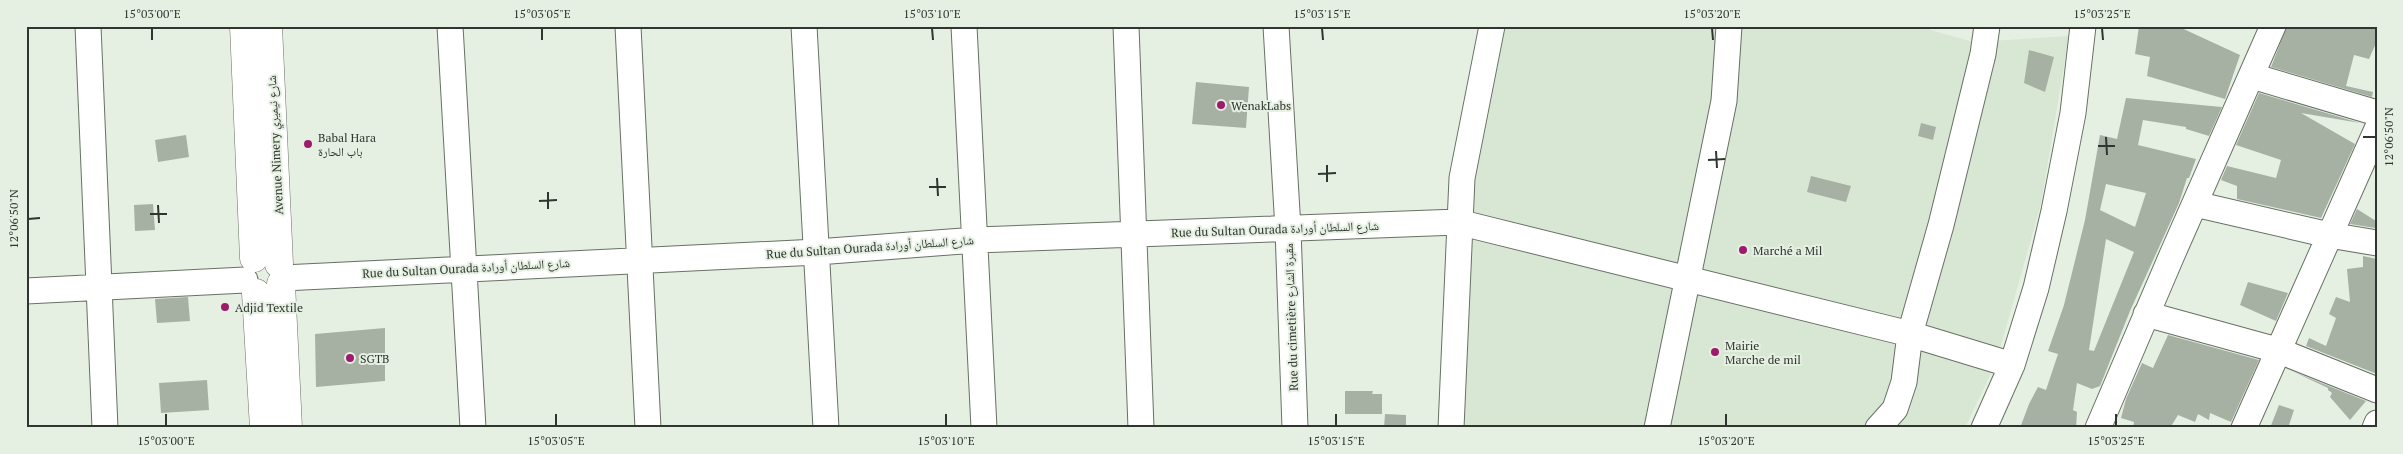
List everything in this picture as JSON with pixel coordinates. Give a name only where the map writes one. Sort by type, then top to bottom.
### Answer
[{"type":"main road","name":"Avenue Nimery شارع نيميري","points":[[244,26],[266,276],[288,428]]},
{"type":"main road","name":"Avenue Nimery شارع نيميري","points":[[264,428],[268,26]]},
{"type":"street","points":[[88,26],[104,428]]},
{"type":"street","points":[[450,26],[473,428]]},
{"type":"street","points":[[628,26],[648,428]]},
{"type":"street","points":[[804,26],[826,428]]},
{"type":"street","points":[[964,26],[984,428]]},
{"type":"street","points":[[1126,26],[1141,428]]},
{"type":"street","name":"Rue du cimetière مقبرة الشارع","points":[[1276,26],[1288,229],[1295,428]]},
{"type":"street","points":[[1451,428],[1458,222],[1462,178],[1492,26]]},
{"type":"street","points":[[1661,424],[1724,101],[1729,26]]},
{"type":"street","points":[[1878,428],[1895,409],[1904,382],[1910,334],[1941,225],[1983,54],[1987,26]]},
{"type":"street","points":[[1984,428],[2012,365],[2036,288],[2054,211],[2073,113],[2083,26]]},
{"type":"street","points":[[2098,428],[2273,26]]},
{"type":"street","points":[[2252,76],[2377,113]]},
{"type":"street","points":[[2244,428],[2277,350],[2377,129]]},
{"type":"street","points":[[2195,204],[2329,235],[2377,243]]},
{"type":"street","name":"Rue du Sultan Ourada شارع السلطان أورادة","points":[[26,291],[266,276],[817,252],[976,240],[1458,222],[1910,334],[2012,365]]},
{"type":"street","points":[[2146,314],[2277,350],[2377,390]]},
{"type":"street","points":[[2375,428],[2377,422]]},
{"type":"shaded area","name":"Marché a Mil","points":[[1495,26],[1931,26],[1930,30],[1974,42],[2069,36],[2041,204],[1996,363],[1965,428],[1454,428],[1456,287]]},
{"type":"building","points":[[2139,26],[2177,26],[2240,55],[2225,99],[2147,76],[2150,57],[2135,54]]},
{"type":"building","points":[[2287,26],[2377,26],[2377,41],[2369,59],[2354,55],[2346,86],[2373,92],[2372,97],[2271,67]]},
{"type":"building","points":[[2029,50],[2054,57],[2045,92],[2024,83]]},
{"type":"building","name":"WenakLabs","points":[[1196,82],[1249,87],[1246,128],[1192,124]]},
{"type":"building","points":[[2259,93],[2360,123],[2301,113],[2355,144],[2321,218],[2237,199],[2237,186],[2221,180],[2227,166],[2276,178],[2281,160],[2236,145]]},
{"type":"building","points":[[2126,98],[2222,107],[2209,136],[2186,129],[2186,127],[2143,120],[2138,145],[2196,159],[2189,178],[2187,178],[2179,203],[2130,311],[2100,386],[2092,389],[2077,383],[2073,410],[2077,412],[2076,428],[2020,428],[2038,387],[2046,390],[2058,354],[2048,351],[2064,305],[2085,220],[2100,135],[2117,139]],"holes":[[[2106,184],[2146,193],[2135,227],[2100,210]],[[2106,239],[2134,252],[2094,351],[2089,350]]]},
{"type":"building","points":[[1921,123],[1936,127],[1933,140],[1918,136]]},
{"type":"building","points":[[186,135],[189,157],[158,162],[155,140]]},
{"type":"building","points":[[1811,176],[1851,186],[1846,202],[1807,192]]},
{"type":"building","points":[[153,204],[155,230],[135,231],[134,205]]},
{"type":"building","points":[[2357,209],[2376,221],[2375,228],[2350,224]]},
{"type":"building","points":[[2363,256],[2377,259],[2377,374],[2306,346],[2309,338],[2326,346],[2336,318],[2329,314],[2336,297],[2350,302],[2347,269],[2363,267]]},
{"type":"building","points":[[2248,282],[2288,293],[2276,321],[2240,305]]},
{"type":"building","points":[[188,297],[190,321],[157,323],[155,299]]},
{"type":"building","name":"SGTB","points":[[385,328],[385,381],[316,387],[315,334]]},
{"type":"building","points":[[2168,335],[2259,360],[2231,422],[2210,413],[2209,420],[2198,414],[2195,422],[2178,415],[2170,428],[2133,428],[2134,422],[2121,418],[2126,399],[2142,363],[2153,368]]},
{"type":"building","points":[[2294,372],[2366,401],[2350,420],[2330,397],[2332,393],[2328,388]]},
{"type":"building","points":[[207,380],[209,410],[161,413],[159,383]]},
{"type":"building","points":[[1345,391],[1373,391],[1372,394],[1382,394],[1382,414],[1345,414]]},
{"type":"building","points":[[2279,405],[2294,410],[2288,428],[2270,428]]},
{"type":"building","points":[[1385,414],[1406,415],[1406,428],[1384,428]]},
{"type":"place","name":"WenakLabs","points":[[1221,105]]},
{"type":"place","name":"Babal Hara باب الحارة","points":[[308,144]]},
{"type":"place","name":"Marché a Mil","points":[[1743,250]]},
{"type":"place","name":"Adjid Textile","points":[[225,307]]},
{"type":"place","name":"Mairie Marche de mil","points":[[1715,352]]},
{"type":"place","name":"SGTB","points":[[350,358]]}]
